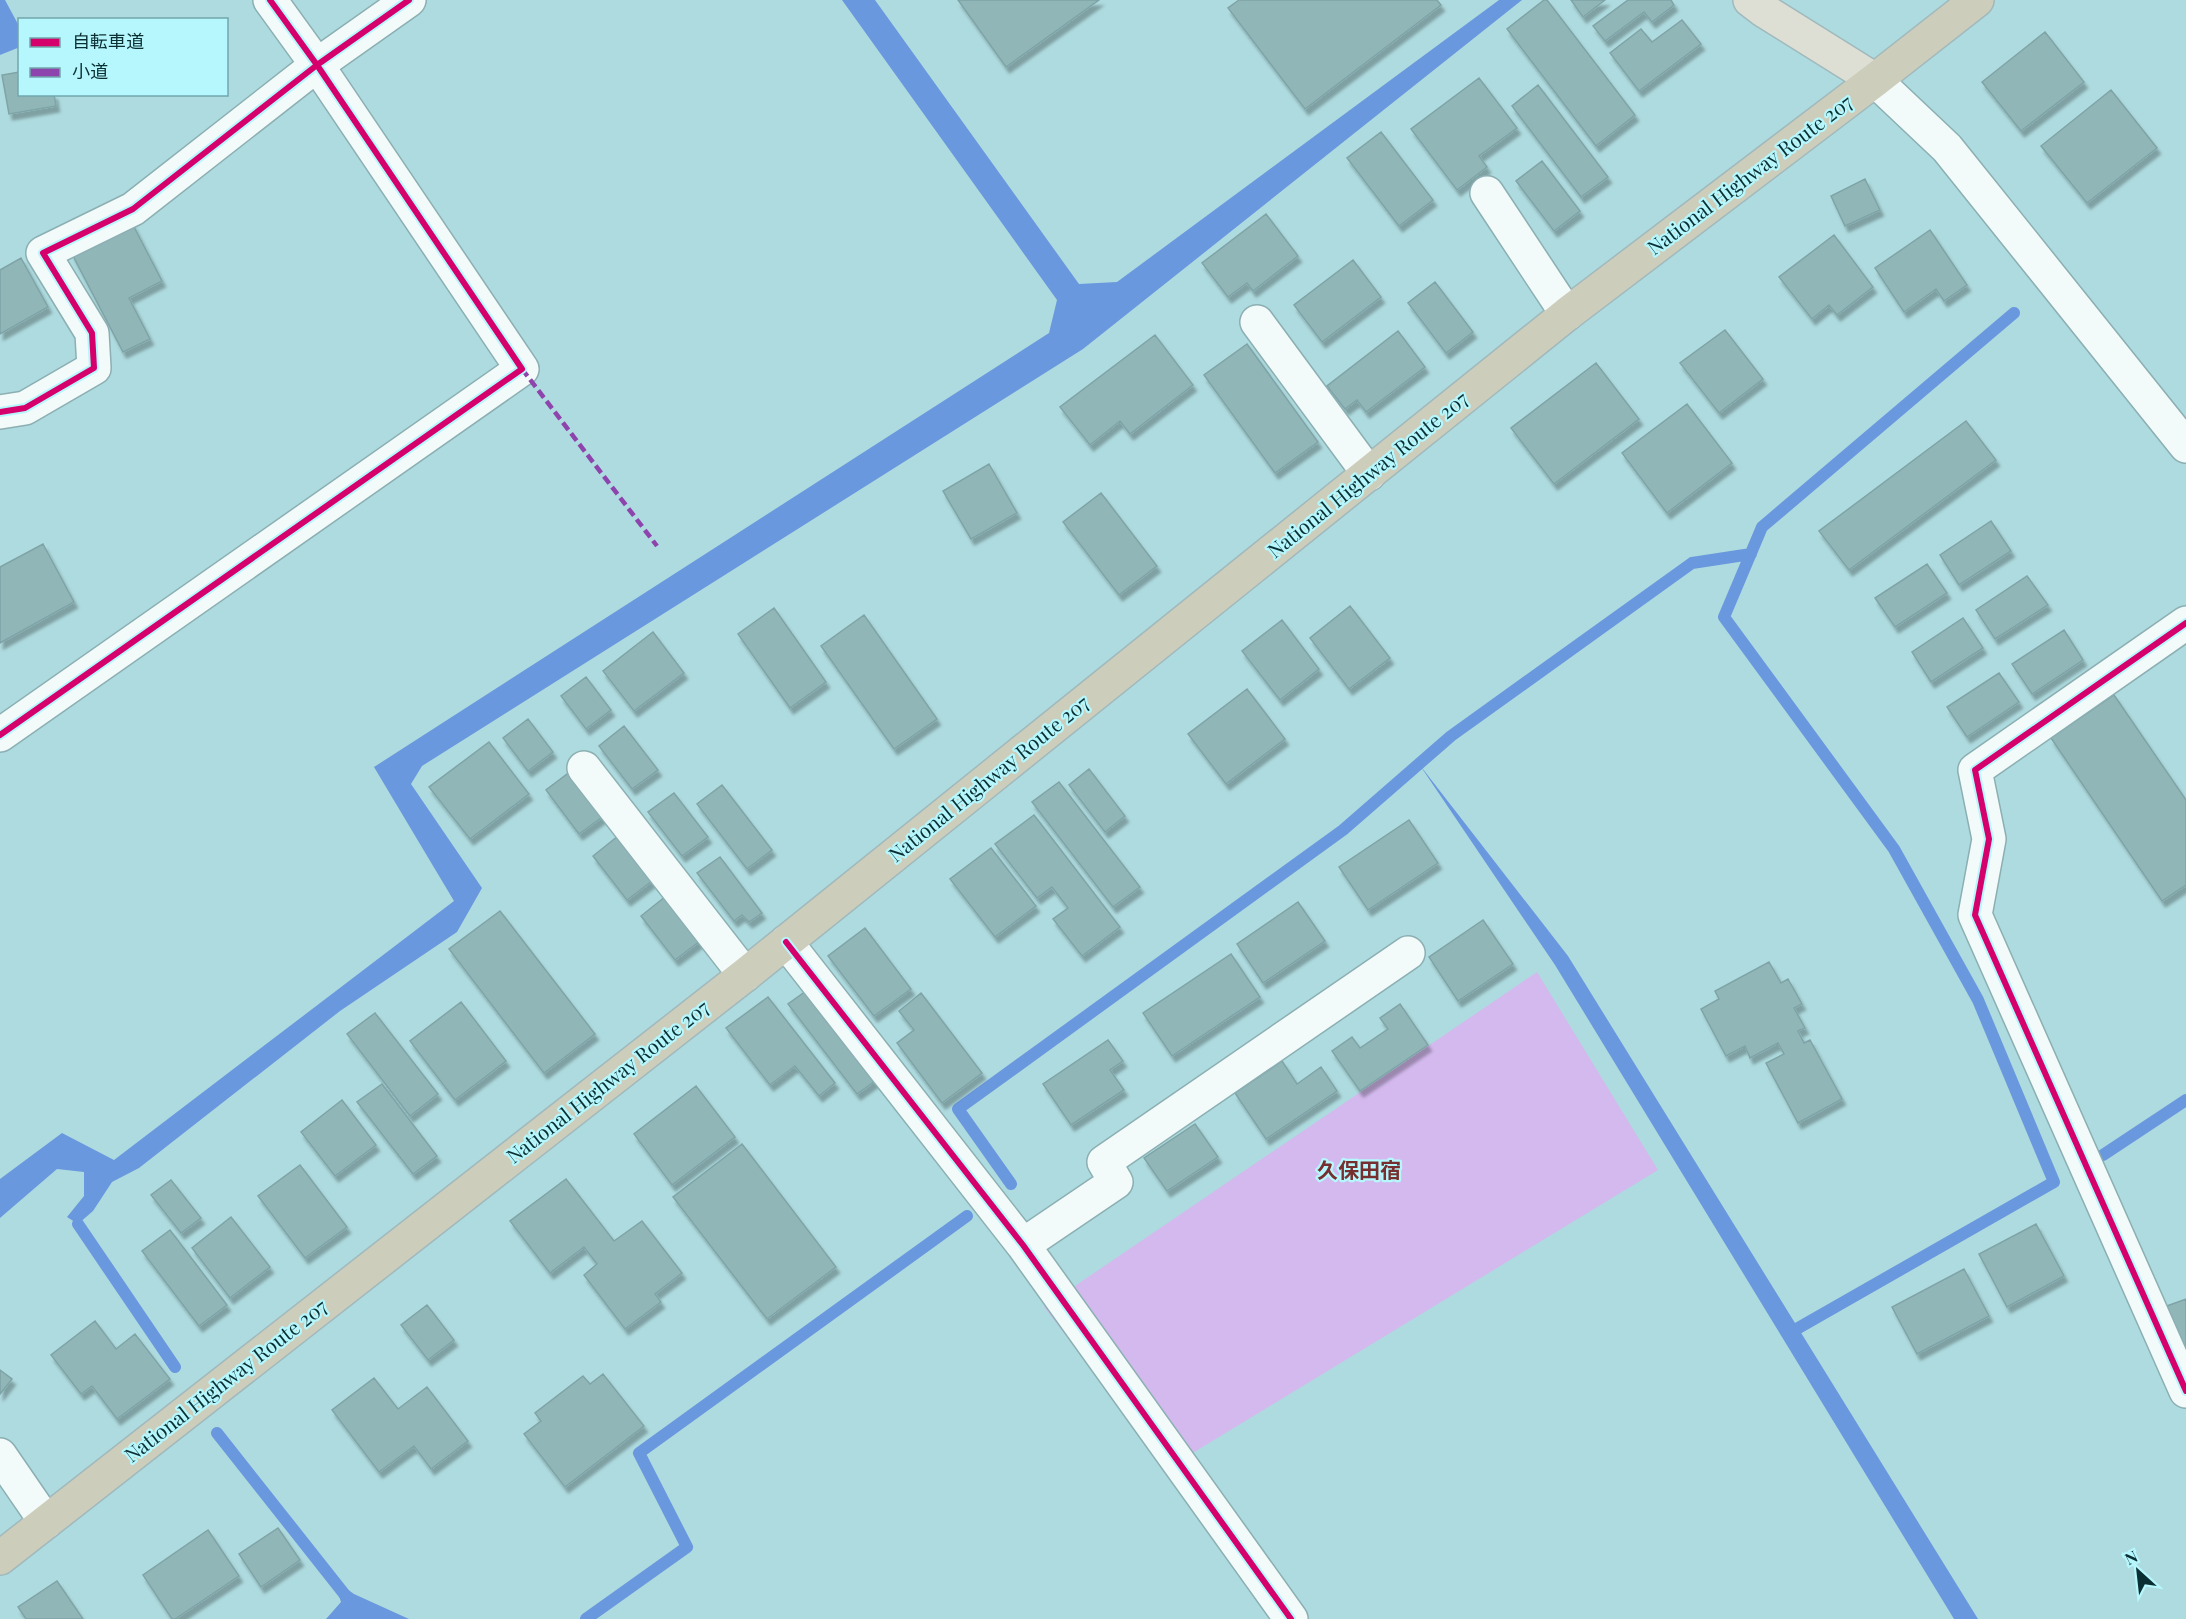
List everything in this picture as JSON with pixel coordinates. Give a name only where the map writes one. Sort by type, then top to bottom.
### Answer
[{"type":"highway","name":"National Highway Route 207","points":[[0,1558],[745,975],[1567,315],[1977,0]]},
{"type":"main road","points":[[1750,0],[1762,10],[1875,80]]},
{"type":"street","points":[[0,735],[522,369],[317,65],[270,0]]},
{"type":"street","points":[[0,412],[26,408],[94,368],[92,333],[43,253],[133,209],[317,65],[409,0]]},
{"type":"street","points":[[1875,80],[1947,148],[2186,446]]},
{"type":"street","points":[[1487,193],[1567,315]]},
{"type":"street","points":[[1257,322],[1369,474]]},
{"type":"street","points":[[2186,623],[1975,770],[1989,839],[1975,915],[2186,1391]]},
{"type":"street","points":[[584,768],[745,975]]},
{"type":"street","points":[[786,942],[1023,1245],[1291,1619]]},
{"type":"street","points":[[1023,1245],[1116,1182],[1104,1162],[1408,953]]},
{"type":"street","points":[[0,1455],[46,1522]]},
{"type":"shaded area","points":[[1537,972],[1658,1170],[1168,1468],[1044,1307]]},
{"type":"water","points":[[0,0],[5,0],[18,24],[18,48],[0,55]]},
{"type":"water","points":[[842,0],[875,0],[1079,284],[1117,282],[1499,0],[1522,0],[1083,349],[422,766],[411,784],[482,888],[457,932],[340,1011],[139,1168],[112,1182],[93,1211],[78,1224],[67,1217],[84,1196],[84,1172],[57,1169],[0,1218],[0,1179],[62,1133],[114,1160],[454,901],[374,767],[1049,333],[1057,300]]},
{"type":"water","points":[[1419,764],[1568,956],[1978,1619],[1954,1619],[1555,965]]},
{"type":"water","points":[[334,1580],[354,1594],[409,1619],[326,1619],[341,1602]]},
{"type":"building","points":[[958,0],[1099,0],[1006,67]]},
{"type":"building","points":[[1239,0],[1437,0],[1441,5],[1305,109],[1228,8]]},
{"type":"building","points":[[1547,0],[1635,115],[1596,146],[1507,29]]},
{"type":"building","points":[[1571,0],[1605,0],[1583,17]]},
{"type":"building","points":[[1628,0],[1671,0],[1674,5],[1652,22],[1644,12],[1605,41],[1593,26]]},
{"type":"building","points":[[1682,20],[1701,44],[1639,91],[1610,53],[1641,29],[1652,42]]},
{"type":"building","points":[[2045,32],[2084,82],[2021,131],[1982,82]]},
{"type":"building","points":[[18,72],[18,96],[54,96],[56,106],[9,114],[2,75]]},
{"type":"building","points":[[1479,78],[1517,128],[1479,156],[1487,167],[1457,190],[1411,129]]},
{"type":"building","points":[[1538,85],[1608,177],[1581,197],[1512,106]]},
{"type":"building","points":[[2111,90],[2157,148],[2087,203],[2041,146]]},
{"type":"building","points":[[1381,132],[1433,200],[1399,226],[1347,158]]},
{"type":"building","points":[[1542,161],[1580,211],[1554,231],[1516,181]]},
{"type":"building","points":[[1865,179],[1880,210],[1845,226],[1831,196]]},
{"type":"building","points":[[1266,214],[1298,256],[1253,291],[1247,283],[1228,297],[1202,263]]},
{"type":"building","points":[[132,223],[162,281],[129,298],[150,339],[123,352],[72,254]]},
{"type":"building","points":[[1930,230],[1967,285],[1944,301],[1936,289],[1904,312],[1875,268]]},
{"type":"building","points":[[1834,235],[1873,287],[1837,315],[1829,305],[1812,319],[1779,277]]},
{"type":"building","points":[[21,258],[48,307],[0,334],[0,270]]},
{"type":"building","points":[[1353,260],[1381,297],[1322,342],[1294,305]]},
{"type":"building","points":[[1435,282],[1473,332],[1446,353],[1408,303]]},
{"type":"building","points":[[1725,330],[1763,379],[1719,413],[1680,363]]},
{"type":"building","points":[[1398,331],[1425,367],[1366,412],[1357,400],[1345,409],[1327,386]]},
{"type":"building","points":[[1155,335],[1193,385],[1130,434],[1120,421],[1090,445],[1060,407]]},
{"type":"building","points":[[1247,344],[1318,442],[1275,473],[1204,375]]},
{"type":"building","points":[[1596,363],[1639,419],[1554,484],[1511,428]]},
{"type":"building","points":[[1687,404],[1732,463],[1667,513],[1622,453]]},
{"type":"building","points":[[1966,421],[1996,460],[1849,570],[1819,531]]},
{"type":"building","points":[[989,464],[1017,513],[971,539],[943,491]]},
{"type":"building","points":[[1101,493],[1157,566],[1119,595],[1063,522]]},
{"type":"building","points":[[1991,521],[2011,551],[1959,585],[1940,555]]},
{"type":"building","points":[[43,544],[74,602],[0,643],[0,567]]},
{"type":"building","points":[[1927,564],[1947,593],[1895,627],[1875,598]]},
{"type":"building","points":[[2027,576],[2048,605],[1995,639],[1976,610]]},
{"type":"building","points":[[1350,606],[1390,658],[1349,689],[1310,638]]},
{"type":"building","points":[[774,608],[826,682],[790,708],[738,634]]},
{"type":"building","points":[[864,615],[937,719],[894,749],[821,646]]},
{"type":"building","points":[[1963,618],[1983,648],[1931,682],[1912,652]]},
{"type":"building","points":[[1282,620],[1319,669],[1280,700],[1242,651]]},
{"type":"building","points":[[2064,630],[2083,660],[2032,694],[2012,664]]},
{"type":"building","points":[[653,632],[684,673],[634,711],[603,671]]},
{"type":"building","points":[[1999,673],[2019,702],[1967,737],[1947,707]]},
{"type":"building","points":[[586,677],[611,710],[586,729],[561,696]]},
{"type":"building","points":[[1247,689],[1285,739],[1226,784],[1188,734]]},
{"type":"building","points":[[2114,695],[2186,800],[2186,885],[2162,901],[2051,738]]},
{"type":"building","points":[[528,719],[553,752],[528,771],[503,738]]},
{"type":"building","points":[[624,726],[658,770],[632,789],[599,746]]},
{"type":"building","points":[[489,742],[529,794],[470,839],[429,787]]},
{"type":"building","points":[[1089,769],[1125,816],[1105,832],[1069,785]]},
{"type":"building","points":[[571,771],[605,815],[579,834],[546,790]]},
{"type":"building","points":[[1059,782],[1140,887],[1113,907],[1032,802]]},
{"type":"building","points":[[722,785],[772,850],[747,869],[697,804]]},
{"type":"building","points":[[674,793],[708,837],[682,856],[648,812]]},
{"type":"building","points":[[1034,815],[1120,927],[1082,956],[1053,919],[1068,908],[1052,887],[1037,898],[995,844]]},
{"type":"building","points":[[1409,820],[1438,863],[1368,910],[1339,867]]},
{"type":"building","points":[[618,836],[652,881],[627,900],[593,856]]},
{"type":"building","points":[[991,848],[1036,906],[995,937],[950,879]]},
{"type":"building","points":[[720,857],[762,913],[749,922],[742,915],[734,921],[697,873]]},
{"type":"building","points":[[666,896],[700,941],[675,960],[641,916]]},
{"type":"building","points":[[1298,902],[1325,941],[1263,983],[1237,944]]},
{"type":"building","points":[[500,911],[595,1034],[544,1073],[449,949]]},
{"type":"building","points":[[1483,920],[1513,964],[1458,1001],[1429,957]]},
{"type":"building","points":[[865,928],[911,989],[874,1016],[828,956]]},
{"type":"building","points":[[1231,954],[1260,997],[1172,1056],[1143,1013]]},
{"type":"building","points":[[1769,962],[1781,983],[1788,979],[1802,1004],[1794,1008],[1805,1028],[1798,1031],[1804,1043],[1810,1040],[1842,1099],[1798,1123],[1766,1063],[1784,1054],[1778,1043],[1750,1058],[1745,1046],[1726,1056],[1701,1009],[1719,999],[1715,991]]},
{"type":"building","points":[[813,986],[882,1076],[857,1094],[788,1004]]},
{"type":"building","points":[[921,993],[982,1073],[942,1103],[897,1043],[914,1030],[899,1011]]},
{"type":"building","points":[[768,997],[835,1083],[819,1096],[795,1066],[770,1085],[726,1028]]},
{"type":"building","points":[[461,1002],[506,1061],[455,1100],[410,1041]]},
{"type":"building","points":[[1400,1004],[1428,1045],[1360,1091],[1332,1051],[1352,1037],[1360,1048],[1388,1029],[1380,1018]]},
{"type":"building","points":[[375,1013],[438,1094],[410,1116],[347,1034]]},
{"type":"building","points":[[1108,1040],[1123,1061],[1110,1070],[1124,1090],[1071,1125],[1043,1084]]},
{"type":"building","points":[[1282,1061],[1297,1084],[1321,1067],[1337,1091],[1266,1139],[1235,1093]]},
{"type":"building","points":[[382,1084],[437,1156],[413,1174],[357,1102]]},
{"type":"building","points":[[696,1086],[735,1137],[672,1185],[634,1134]]},
{"type":"building","points":[[342,1100],[376,1145],[335,1176],[301,1132]]},
{"type":"building","points":[[1195,1124],[1218,1157],[1167,1191],[1144,1158]]},
{"type":"building","points":[[742,1144],[836,1267],[767,1319],[673,1197]]},
{"type":"building","points":[[300,1165],[347,1227],[305,1258],[258,1196]]},
{"type":"building","points":[[566,1179],[614,1241],[642,1221],[682,1273],[655,1294],[661,1302],[625,1329],[584,1275],[597,1264],[584,1247],[550,1273],[510,1221]]},
{"type":"building","points":[[171,1180],[201,1218],[181,1233],[151,1195]]},
{"type":"building","points":[[231,1217],[270,1267],[230,1298],[192,1248]]},
{"type":"building","points":[[2036,1224],[2064,1276],[2007,1307],[1979,1254]]},
{"type":"building","points":[[170,1230],[227,1305],[199,1326],[142,1251]]},
{"type":"building","points":[[1964,1269],[1989,1316],[1917,1354],[1892,1307]]},
{"type":"building","points":[[2186,1299],[2186,1348],[2182,1349],[2164,1307]]},
{"type":"building","points":[[427,1305],[454,1340],[428,1360],[401,1325]]},
{"type":"building","points":[[95,1321],[116,1349],[135,1334],[170,1379],[117,1419],[92,1386],[81,1394],[51,1355]]},
{"type":"building","points":[[0,1370],[12,1379],[0,1394]]},
{"type":"building","points":[[603,1374],[644,1426],[565,1487],[524,1434],[541,1421],[535,1413],[583,1376],[590,1384]]},
{"type":"building","points":[[374,1378],[398,1409],[427,1387],[468,1441],[431,1469],[414,1446],[379,1472],[332,1410]]},
{"type":"building","points":[[278,1528],[300,1560],[261,1587],[239,1554]]},
{"type":"building","points":[[208,1530],[239,1576],[172,1619],[143,1575]]},
{"type":"building","points":[[57,1581],[83,1619],[26,1619],[18,1607]]},
{"type":"waterway","points":[[1793,1331],[2054,1182],[1978,1000],[1894,849],[1724,617],[1762,527],[2014,313]]},
{"type":"waterway","points":[[1011,1184],[958,1109],[1343,830],[1451,736],[1692,563],[1751,554]]},
{"type":"waterway","points":[[2103,1155],[2186,1100]]},
{"type":"waterway","points":[[586,1619],[687,1547],[639,1453],[967,1216]]},
{"type":"waterway","points":[[78,1224],[175,1367]]},
{"type":"waterway","points":[[217,1433],[364,1619]]},
{"type":"marked path","points":[[522,369],[657,546]]},
{"type":"cycle path","points":[[0,735],[522,369],[317,65],[270,0]]},
{"type":"cycle path","points":[[0,412],[25,408],[94,368],[92,333],[43,253],[133,209],[317,65],[409,0]]},
{"type":"cycle path","points":[[2186,623],[1975,770],[1989,839],[1975,915],[2186,1391]]},
{"type":"cycle path","points":[[786,942],[1023,1245],[1291,1619]]},
{"type":"district","name":"久保田宿","points":[[1359,1171]]}]
